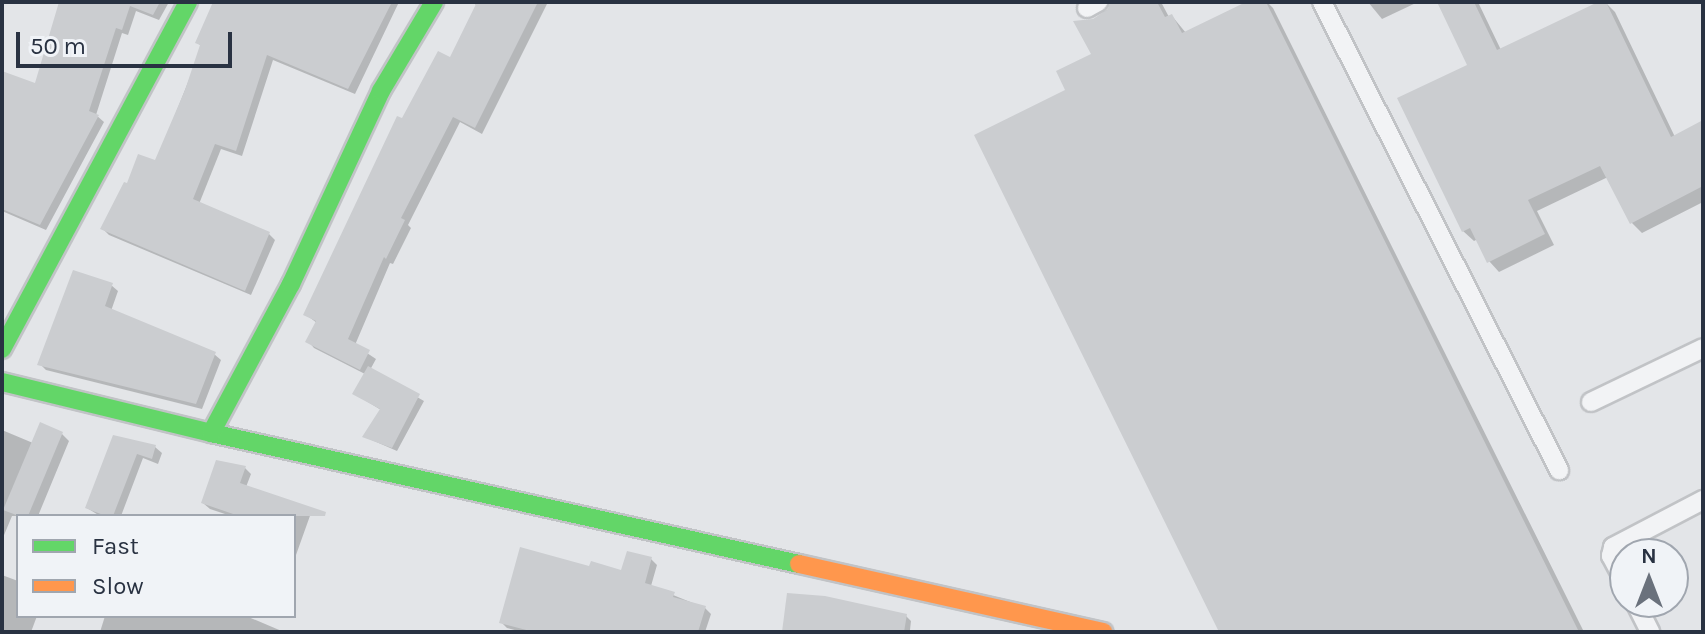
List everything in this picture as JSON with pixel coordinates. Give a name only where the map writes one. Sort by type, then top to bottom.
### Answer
[{"type":"street","points":[[2,349],[188,2]]},
{"type":"street","points":[[211,433],[291,284],[381,91],[434,2]]},
{"type":"street","points":[[2,382],[211,433],[1103,632]]},
{"type":"lane","points":[[1322,2],[1559,470]]},
{"type":"lane","points":[[1591,402],[1703,348]]},
{"type":"lane","points":[[1630,538],[1703,500]]},
{"type":"building","points":[[59,2],[160,2],[153,15],[130,6],[122,30],[116,28],[89,111],[99,115],[40,225],[2,209],[2,71],[35,83]]},
{"type":"building","points":[[213,2],[392,2],[348,89],[267,55],[236,151],[215,144],[193,199],[270,232],[245,291],[100,229],[124,182],[127,183],[138,154],[155,160],[185,90],[200,45],[195,43]]},
{"type":"building","points":[[477,2],[538,2],[475,128],[453,117],[401,218],[405,220],[386,259],[384,257],[348,339],[370,350],[360,370],[305,342],[316,321],[303,315],[397,116],[402,118],[438,51],[450,57]]},
{"type":"building","points":[[1110,2],[1157,2],[1165,17],[1172,14],[1182,33],[1246,2],[1266,2],[1579,632],[1219,632],[974,135],[1065,90],[1056,71],[1091,54],[1073,21],[1093,19],[1108,9]]},
{"type":"building","points":[[1437,2],[1474,2],[1497,50],[1598,2],[1606,2],[1671,137],[1703,120],[1703,186],[1630,224],[1600,166],[1528,200],[1545,234],[1487,263],[1470,228],[1462,232],[1397,98],[1467,65]]},
{"type":"building","points":[[73,270],[113,283],[105,306],[216,352],[196,404],[37,365]]},
{"type":"building","points":[[368,366],[420,394],[392,448],[362,437],[380,409],[352,394]]},
{"type":"building","points":[[40,422],[63,432],[29,514],[16,515],[3,510]]},
{"type":"building","points":[[113,435],[156,445],[152,459],[137,454],[114,514],[101,514],[85,508]]},
{"type":"building","points":[[216,460],[246,466],[240,483],[326,512],[325,516],[233,514],[201,503]]},
{"type":"building","points":[[520,547],[589,566],[591,561],[621,570],[627,551],[652,557],[645,583],[675,592],[673,597],[706,606],[698,632],[534,632],[499,623]]},
{"type":"building","points":[[787,593],[825,596],[907,614],[904,632],[782,632]]},
{"type":"traffic: fast","points":[[2,349],[188,2]]},
{"type":"traffic: fast","points":[[211,433],[291,284],[381,91],[434,2]]},
{"type":"traffic: fast","points":[[2,382],[211,433],[799,564]]},
{"type":"traffic: slow","points":[[799,564],[1103,632]]}]
